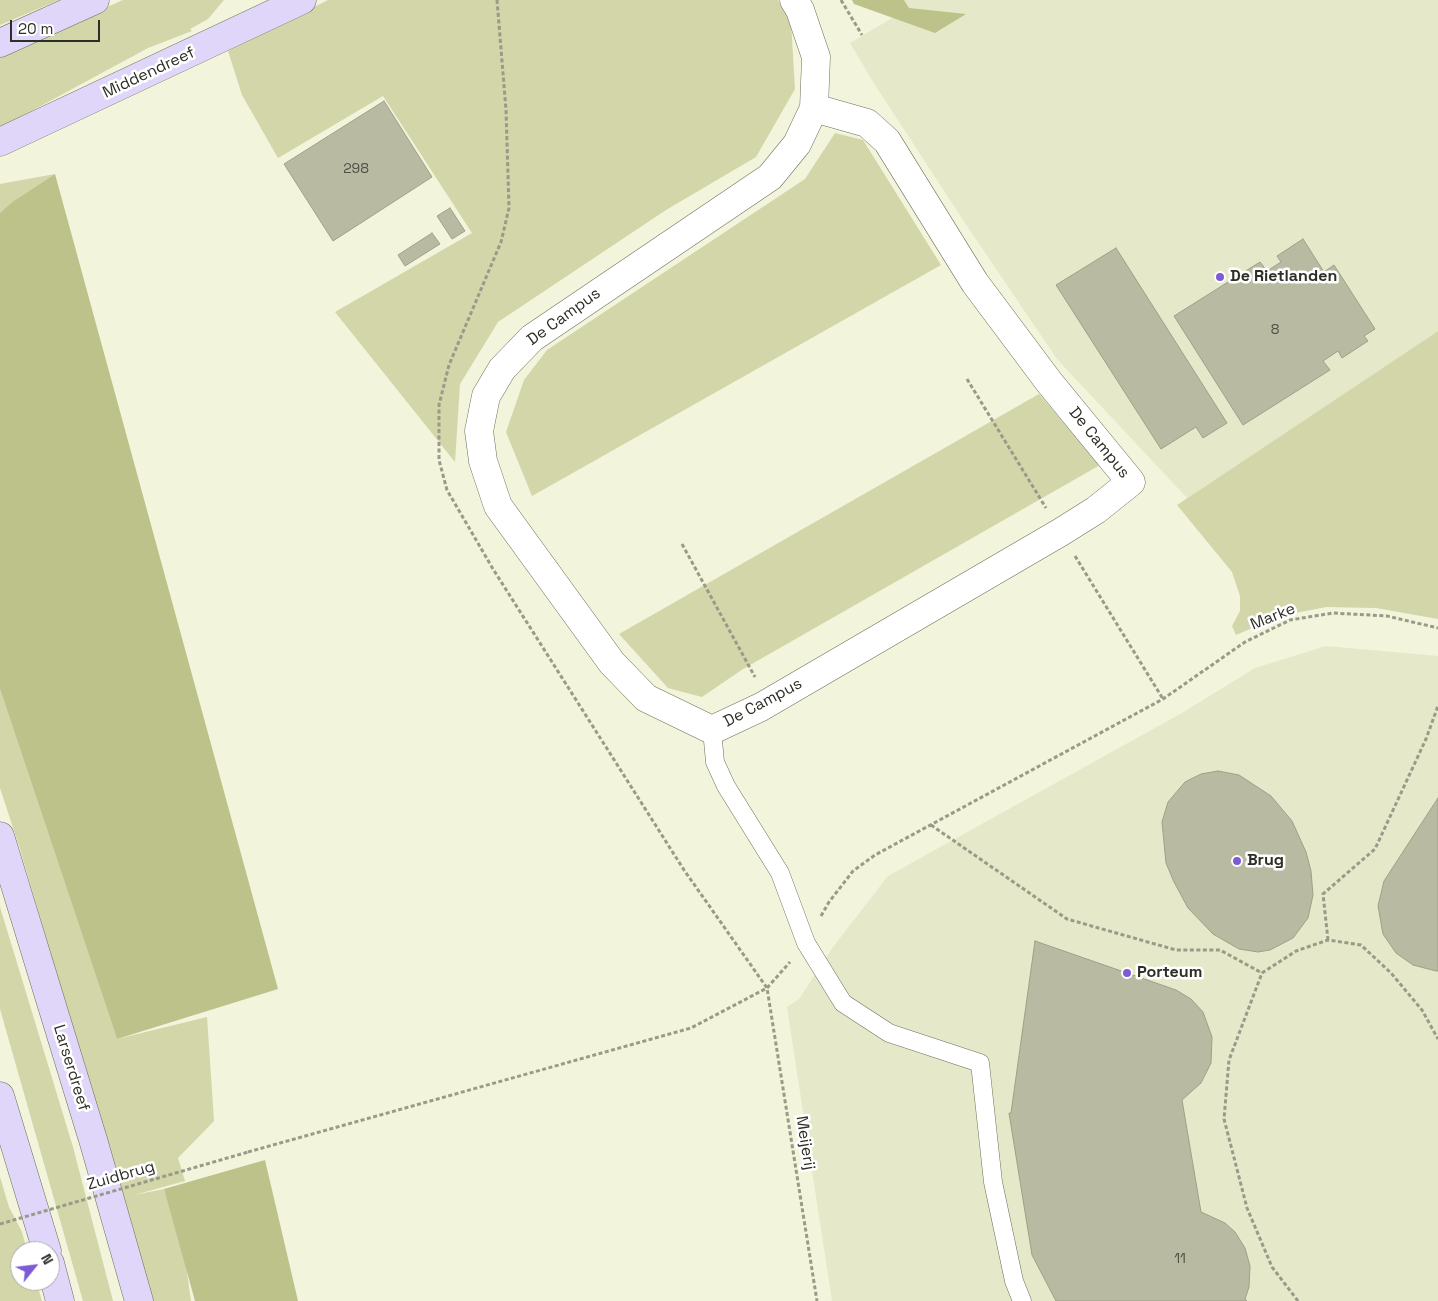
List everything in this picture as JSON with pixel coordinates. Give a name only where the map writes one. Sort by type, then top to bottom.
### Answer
[{"type":"main road","points":[[0,43],[95,0]]},
{"type":"main road","name":"Middendreef","points":[[0,142],[298,1]]},
{"type":"main road","name":"Larserdreef","points":[[0,836],[94,1143],[139,1301]]},
{"type":"main road","points":[[0,1096],[44,1241]]},
{"type":"street","name":"De Campus","points":[[794,0],[800,10],[816,57],[814,108],[797,144],[770,177],[532,338],[502,369],[486,396],[479,431],[483,461],[498,506],[612,663],[646,698],[712,730],[769,702],[1061,532],[1096,510],[1131,482],[1050,382],[975,283],[887,142],[867,123],[814,108]]},
{"type":"lane","points":[[712,730],[715,762],[726,786],[780,873],[806,943],[843,1003],[889,1033],[980,1063],[993,1182],[1014,1281],[1022,1301]]},
{"type":"path","points":[[497,0],[506,110]]},
{"type":"path","points":[[840,0],[862,35]]},
{"type":"path","points":[[966,379],[1163,698]]},
{"type":"path","points":[[682,544],[769,702]]},
{"type":"path","name":"Marke","points":[[767,988],[806,943],[829,902],[853,871],[875,855],[1163,698],[1245,642],[1290,620],[1334,613],[1387,616],[1438,628]]},
{"type":"path","points":[[1328,940],[1323,894],[1375,849],[1426,739],[1438,706]]},
{"type":"path","points":[[931,825],[1067,919],[1176,950],[1220,950],[1262,973]]},
{"type":"path","points":[[1298,1301],[1272,1267],[1247,1208],[1224,1119],[1229,1060],[1262,973],[1296,950],[1328,940],[1361,945],[1391,973],[1422,1010],[1438,1039]]},
{"type":"path","name":"Zuidbrug","points":[[0,1224],[248,1152],[691,1028],[767,988]]},
{"type":"path","name":"Meijerij","points":[[767,988],[817,1301]]},
{"type":"shaded area","points":[[0,0],[59,0],[0,25]]},
{"type":"shaded area","points":[[123,0],[224,0],[208,19],[190,29],[192,31],[148,48],[0,128],[0,54]]},
{"type":"shaded area","points":[[328,0],[778,0],[791,22],[795,89],[756,157],[666,210],[498,322],[460,384],[455,462],[335,312],[472,233],[383,96],[278,158],[242,95],[228,51]]},
{"type":"shaded area","name":"De Rietlanden","points":[[904,0],[1438,0],[1438,331],[1187,498],[1057,359],[965,223],[875,85],[850,43],[909,8]]},
{"type":"shaded area","points":[[835,133],[863,140],[941,265],[532,496],[506,432],[524,380],[547,350],[805,179]]},
{"type":"shaded area","points":[[55,174],[12,202],[0,213],[0,184]]},
{"type":"shaded area","points":[[1438,331],[1438,619],[1376,608],[1326,607],[1280,616],[1236,635],[1232,626],[1240,611],[1240,596],[1232,572],[1177,505]]},
{"type":"shaded area","points":[[1039,394],[1100,465],[743,669],[702,697],[668,688],[619,634]]},
{"type":"shaded area","name":"Porteum","points":[[1326,646],[1438,656],[1438,1301],[832,1301],[787,1007],[799,999],[833,947],[888,876],[1182,713],[1255,668]]},
{"type":"shaded area","points":[[0,689],[117,1039],[207,1017],[214,1121],[178,1158],[185,1181],[134,1195],[164,1189],[185,1259],[191,1301],[153,1301],[20,849],[0,788]]},
{"type":"shaded area","points":[[0,907],[73,1147],[113,1301],[83,1301],[0,1009]]},
{"type":"shaded area","points":[[0,1177],[9,1207],[22,1232],[24,1241],[10,1241],[10,1291],[39,1291],[42,1301],[0,1301]]},
{"type":"green space","points":[[852,0],[904,0],[909,8],[966,14],[935,33],[854,4]]},
{"type":"green space","points":[[55,174],[278,989],[117,1039],[0,689],[0,213],[12,202]]},
{"type":"green space","points":[[265,1160],[298,1301],[195,1301],[164,1189]]},
{"type":"building","points":[[384,101],[432,177],[333,241],[284,164]]},
{"type":"building","points":[[450,208],[465,231],[452,239],[437,216]]},
{"type":"building","points":[[432,233],[440,244],[405,266],[398,255]]},
{"type":"building","points":[[1303,239],[1324,272],[1334,265],[1375,329],[1364,336],[1368,341],[1342,358],[1338,351],[1323,361],[1330,370],[1243,425],[1174,316],[1260,262],[1267,271],[1281,262],[1277,256]]},
{"type":"building","points":[[1116,248],[1227,423],[1203,438],[1196,427],[1161,449],[1056,285]]},
{"type":"building","name":"Brug","points":[[1218,771],[1239,775],[1271,796],[1292,821],[1306,852],[1311,871],[1313,895],[1308,918],[1293,938],[1270,950],[1258,952],[1239,949],[1213,934],[1188,908],[1166,863],[1162,822],[1168,802],[1185,782],[1201,774]]},
{"type":"building","points":[[1438,798],[1438,971],[1436,971],[1413,965],[1396,953],[1383,934],[1378,906],[1384,881]]},
{"type":"building","points":[[1035,941],[1176,990],[1191,999],[1203,1012],[1212,1037],[1211,1063],[1201,1083],[1182,1100],[1201,1212],[1225,1223],[1235,1232],[1245,1248],[1250,1266],[1249,1287],[1245,1299],[1247,1301],[1056,1301],[1032,1255],[1009,1113],[1011,1113]]},
{"type":"place","name":"De Rietlanden","points":[[1220,277]]},
{"type":"place","name":"Brug","points":[[1237,861]]},
{"type":"place","name":"Porteum","points":[[1127,973]]}]
